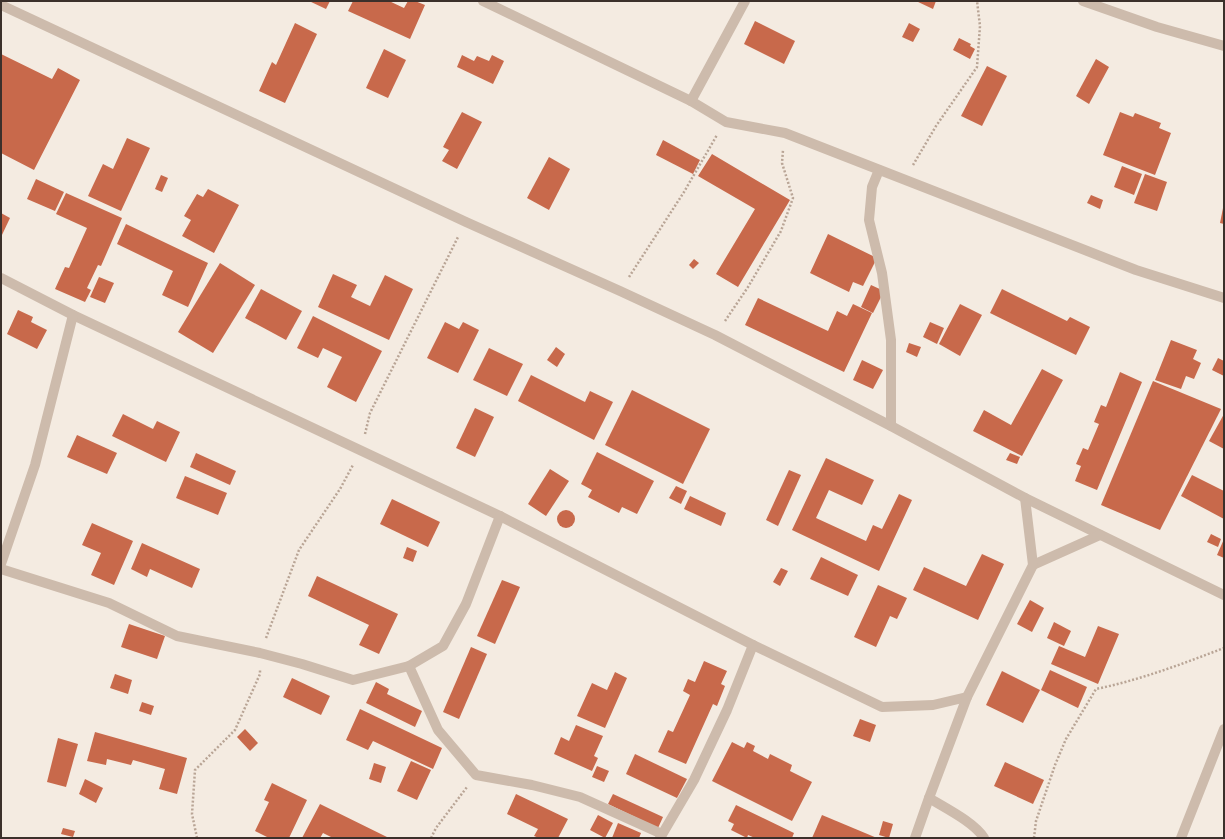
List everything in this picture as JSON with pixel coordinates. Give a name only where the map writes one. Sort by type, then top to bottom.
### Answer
[{"type":"street","points":[[484,1],[691,101],[726,122],[785,133],[1136,270],[1224,298]]},
{"type":"street","points":[[691,101],[745,1]]},
{"type":"street","points":[[1083,1],[1157,27],[1224,46]]},
{"type":"street","points":[[6,5],[466,222],[715,335],[891,426],[1025,498],[1100,536],[1224,594]]},
{"type":"street","points":[[879,170],[872,187],[869,220],[882,273],[891,340],[891,426]]},
{"type":"street","points":[[1,278],[72,315],[500,516],[753,645],[882,707],[933,704],[968,697]]},
{"type":"street","points":[[1,564],[36,465],[72,315]]},
{"type":"street","points":[[915,838],[968,697],[1033,565],[1025,498]]},
{"type":"street","points":[[1,569],[109,603],[177,636],[260,653],[354,680],[409,666],[442,646],[466,604],[500,516]]},
{"type":"street","points":[[1033,565],[1100,536]]},
{"type":"street","points":[[409,666],[438,730],[476,775],[532,785],[580,797],[661,836],[694,780],[727,710],[753,645]]},
{"type":"street","points":[[1181,838],[1224,729]]},
{"type":"street","points":[[929,798],[953,812],[980,832],[984,838]]},
{"type":"path","points":[[904,180],[936,126],[977,67],[980,26],[977,1]]},
{"type":"path","points":[[620,291],[684,192],[726,122]]},
{"type":"path","points":[[715,335],[748,287],[781,230],[793,198],[782,163],[785,133]]},
{"type":"path","points":[[197,838],[192,814],[195,770],[235,730],[260,674],[260,653],[299,550],[340,489],[360,451],[370,412],[466,222]]},
{"type":"path","points":[[1034,838],[1036,821],[1055,765],[1066,740],[1096,689],[1116,685],[1173,668],[1224,648]]},
{"type":"path","points":[[431,838],[436,828],[476,775]]},
{"type":"building","points":[[309,1],[330,1],[326,9]]},
{"type":"building","points":[[353,1],[389,1],[404,8],[408,1],[415,1],[425,5],[410,39],[348,11]]},
{"type":"building","points":[[916,1],[936,1],[933,9]]},
{"type":"building","points":[[755,21],[795,41],[784,64],[744,44]]},
{"type":"building","points":[[295,23],[317,34],[285,103],[259,91],[272,62],[276,65]]},
{"type":"building","points":[[909,23],[920,29],[913,42],[902,37]]},
{"type":"building","points":[[959,38],[971,44],[970,46],[975,49],[970,59],[953,50]]},
{"type":"building","points":[[384,49],[406,60],[388,98],[366,88]]},
{"type":"building","points":[[1,54],[52,79],[58,68],[80,80],[34,170],[1,153]]},
{"type":"building","points":[[462,55],[474,61],[477,56],[489,61],[492,55],[504,61],[493,84],[457,67]]},
{"type":"building","points":[[1096,59],[1109,67],[1089,104],[1076,96]]},
{"type":"building","points":[[987,66],[1007,76],[982,126],[961,116]]},
{"type":"building","points":[[462,112],[482,122],[457,169],[442,161],[449,150],[443,147]]},
{"type":"building","points":[[1120,112],[1133,117],[1135,113],[1161,123],[1159,128],[1171,133],[1155,175],[1103,155]]},
{"type":"building","points":[[127,138],[150,148],[121,211],[88,196],[103,164],[113,169]]},
{"type":"building","points":[[663,140],[700,160],[693,174],[656,155]]},
{"type":"building","points":[[712,154],[790,200],[738,287],[716,274],[755,209],[698,176]]},
{"type":"building","points":[[549,157],[570,169],[549,210],[527,198]]},
{"type":"building","points":[[1122,166],[1142,174],[1134,195],[1114,187]]},
{"type":"building","points":[[1145,174],[1167,182],[1157,211],[1134,203]]},
{"type":"building","points":[[161,175],[168,178],[162,192],[155,189]]},
{"type":"building","points":[[36,179],[64,192],[55,211],[27,199]]},
{"type":"building","points":[[208,189],[239,205],[214,253],[182,236],[191,220],[184,216],[197,194],[203,197]]},
{"type":"building","points":[[66,193],[122,218],[101,266],[98,265],[87,288],[91,290],[85,302],[55,289],[65,267],[69,268],[87,228],[56,214]]},
{"type":"building","points":[[1091,195],[1103,200],[1100,209],[1087,203]]},
{"type":"building","points":[[1224,208],[1224,224],[1220,223]]},
{"type":"building","points":[[1,213],[10,218],[1,237]]},
{"type":"building","points":[[126,224],[208,263],[188,307],[162,295],[173,271],[117,244]]},
{"type":"building","points":[[828,234],[877,258],[863,286],[853,282],[849,292],[810,273]]},
{"type":"building","points":[[694,259],[699,263],[693,269],[689,265]]},
{"type":"building","points":[[220,263],[255,285],[213,353],[178,332]]},
{"type":"building","points":[[333,274],[357,285],[351,297],[370,306],[385,275],[413,289],[389,340],[318,307]]},
{"type":"building","points":[[99,277],[114,283],[105,303],[90,297]]},
{"type":"building","points":[[871,285],[884,291],[873,313],[861,307]]},
{"type":"building","points":[[261,289],[302,311],[286,340],[245,318]]},
{"type":"building","points":[[1002,289],[1067,321],[1070,317],[1090,327],[1076,355],[990,313]]},
{"type":"building","points":[[758,298],[828,331],[837,311],[847,316],[853,304],[872,313],[844,372],[745,325]]},
{"type":"building","points":[[960,304],[982,315],[960,356],[939,344]]},
{"type":"building","points":[[18,310],[33,317],[31,322],[47,330],[37,349],[7,334]]},
{"type":"building","points":[[313,316],[382,351],[356,402],[327,387],[342,357],[323,348],[318,358],[297,348]]},
{"type":"building","points":[[445,322],[459,329],[463,322],[479,330],[458,373],[427,358]]},
{"type":"building","points":[[930,322],[944,328],[937,344],[923,337]]},
{"type":"building","points":[[1171,340],[1197,350],[1193,359],[1201,363],[1194,379],[1186,376],[1181,389],[1155,380]]},
{"type":"building","points":[[909,343],[921,347],[917,357],[906,352]]},
{"type":"building","points":[[556,347],[565,354],[557,367],[547,360]]},
{"type":"building","points":[[489,348],[523,364],[507,396],[473,380]]},
{"type":"building","points":[[1218,358],[1224,361],[1224,376],[1212,370]]},
{"type":"building","points":[[862,360],[883,370],[873,389],[853,380]]},
{"type":"building","points":[[1042,369],[1063,380],[1022,456],[973,431],[984,410],[1011,425]]},
{"type":"building","points":[[1120,372],[1142,382],[1097,490],[1075,481],[1081,466],[1076,464],[1083,448],[1088,450],[1099,424],[1094,422],[1101,405],[1106,407]]},
{"type":"building","points":[[531,375],[585,402],[590,391],[613,402],[594,440],[518,401]]},
{"type":"building","points":[[1153,381],[1221,409],[1160,530],[1101,505]]},
{"type":"building","points":[[632,390],[710,429],[683,484],[605,445]]},
{"type":"building","points":[[475,408],[494,417],[475,457],[456,448]]},
{"type":"building","points":[[123,414],[153,429],[157,421],[180,432],[166,462],[112,436]]},
{"type":"building","points":[[1224,414],[1224,449],[1209,441]]},
{"type":"building","points":[[77,435],[117,453],[107,474],[67,457]]},
{"type":"building","points":[[597,452],[654,481],[637,514],[622,507],[619,513],[588,497],[592,490],[581,484]]},
{"type":"building","points":[[196,453],[236,471],[230,485],[190,467]]},
{"type":"building","points":[[1010,453],[1020,457],[1017,464],[1006,460]]},
{"type":"building","points":[[826,458],[874,480],[862,505],[829,490],[816,518],[866,541],[873,525],[882,529],[899,494],[912,500],[879,571],[792,530]]},
{"type":"building","points":[[550,469],[569,481],[546,516],[528,504]]},
{"type":"building","points":[[789,470],[801,475],[778,526],[766,520]]},
{"type":"building","points":[[1192,475],[1224,491],[1224,519],[1181,496]]},
{"type":"building","points":[[185,476],[227,493],[218,515],[176,498]]},
{"type":"building","points":[[676,486],[687,491],[681,504],[669,498]]},
{"type":"building","points":[[690,496],[726,513],[721,526],[684,509]]},
{"type":"building","points":[[392,499],[440,522],[428,547],[380,524]]},
{"type":"building","points":[[566,510],[570,511],[574,515],[574,523],[570,527],[566,528],[562,527],[558,523],[557,519],[558,515],[562,511]]},
{"type":"building","points":[[92,523],[133,541],[114,585],[91,575],[101,553],[82,545]]},
{"type":"building","points":[[1211,534],[1221,539],[1218,547],[1207,542]]},
{"type":"building","points":[[1224,539],[1224,558],[1217,555]]},
{"type":"building","points":[[142,543],[200,569],[192,588],[150,569],[147,577],[131,569]]},
{"type":"building","points":[[407,547],[417,551],[413,562],[403,558]]},
{"type":"building","points":[[982,554],[1004,564],[978,620],[913,590],[924,567],[966,586]]},
{"type":"building","points":[[821,557],[858,575],[848,596],[810,579]]},
{"type":"building","points":[[781,568],[788,571],[780,586],[773,582]]},
{"type":"building","points":[[317,576],[398,614],[379,654],[359,645],[369,625],[308,596]]},
{"type":"building","points":[[502,580],[520,587],[495,644],[477,636]]},
{"type":"building","points":[[878,585],[907,598],[897,619],[890,616],[876,647],[854,637]]},
{"type":"building","points":[[1030,600],[1044,608],[1032,632],[1017,624]]},
{"type":"building","points":[[1054,622],[1071,631],[1064,646],[1047,638]]},
{"type":"building","points":[[129,624],[165,636],[157,659],[121,647]]},
{"type":"building","points":[[1098,626],[1119,634],[1098,684],[1051,664],[1059,646],[1085,657]]},
{"type":"building","points":[[471,647],[487,654],[459,719],[443,712]]},
{"type":"building","points":[[704,661],[727,671],[721,684],[725,686],[717,706],[713,704],[686,764],[658,752],[668,730],[673,732],[690,695],[683,691],[688,679],[695,682]]},
{"type":"building","points":[[1050,670],[1087,687],[1078,708],[1041,690]]},
{"type":"building","points":[[1002,671],[1040,690],[1023,723],[986,705]]},
{"type":"building","points":[[615,672],[627,678],[605,728],[577,716],[592,683],[607,690]]},
{"type":"building","points":[[115,674],[132,680],[128,694],[110,688]]},
{"type":"building","points":[[292,678],[330,696],[321,715],[283,697]]},
{"type":"building","points":[[376,682],[389,689],[387,694],[422,711],[415,727],[366,703]]},
{"type":"building","points":[[142,702],[154,706],[151,715],[139,711]]},
{"type":"building","points":[[360,709],[442,748],[433,769],[373,741],[368,750],[346,740]]},
{"type":"building","points":[[860,719],[876,725],[870,742],[853,736]]},
{"type":"building","points":[[576,725],[603,736],[594,756],[598,758],[592,771],[554,754],[561,737],[569,741]]},
{"type":"building","points":[[245,729],[258,743],[250,751],[237,737]]},
{"type":"building","points":[[95,732],[187,758],[177,794],[159,789],[165,769],[133,760],[131,765],[107,759],[106,765],[87,761]]},
{"type":"building","points":[[58,738],[78,744],[66,787],[47,782]]},
{"type":"building","points":[[732,742],[744,748],[747,742],[755,746],[753,751],[768,759],[770,754],[792,765],[790,771],[812,782],[792,821],[712,781]]},
{"type":"building","points":[[635,754],[687,779],[677,798],[626,774]]},
{"type":"building","points":[[411,761],[431,770],[417,800],[397,791]]},
{"type":"building","points":[[1005,762],[1044,780],[1033,804],[994,786]]},
{"type":"building","points":[[374,763],[386,767],[381,783],[369,779]]},
{"type":"building","points":[[597,766],[609,771],[604,782],[592,777]]},
{"type":"building","points":[[85,779],[103,788],[96,803],[79,794]]},
{"type":"building","points":[[272,783],[307,800],[289,838],[269,838],[255,831],[269,802],[264,800]]},
{"type":"building","points":[[516,794],[568,819],[558,838],[539,838],[534,836],[538,829],[507,814]]},
{"type":"building","points":[[613,794],[663,817],[658,828],[608,804]]},
{"type":"building","points":[[320,804],[389,838],[333,838],[323,833],[320,838],[302,838]]},
{"type":"building","points":[[736,805],[794,833],[792,838],[755,838],[748,835],[747,838],[731,830],[734,824],[728,821]]},
{"type":"building","points":[[598,815],[613,823],[605,838],[590,830]]},
{"type":"building","points":[[822,815],[877,838],[812,838]]},
{"type":"building","points":[[883,821],[893,824],[889,838],[879,835]]},
{"type":"building","points":[[618,823],[641,833],[639,838],[612,838]]},
{"type":"building","points":[[63,828],[75,831],[73,837],[61,834]]}]
